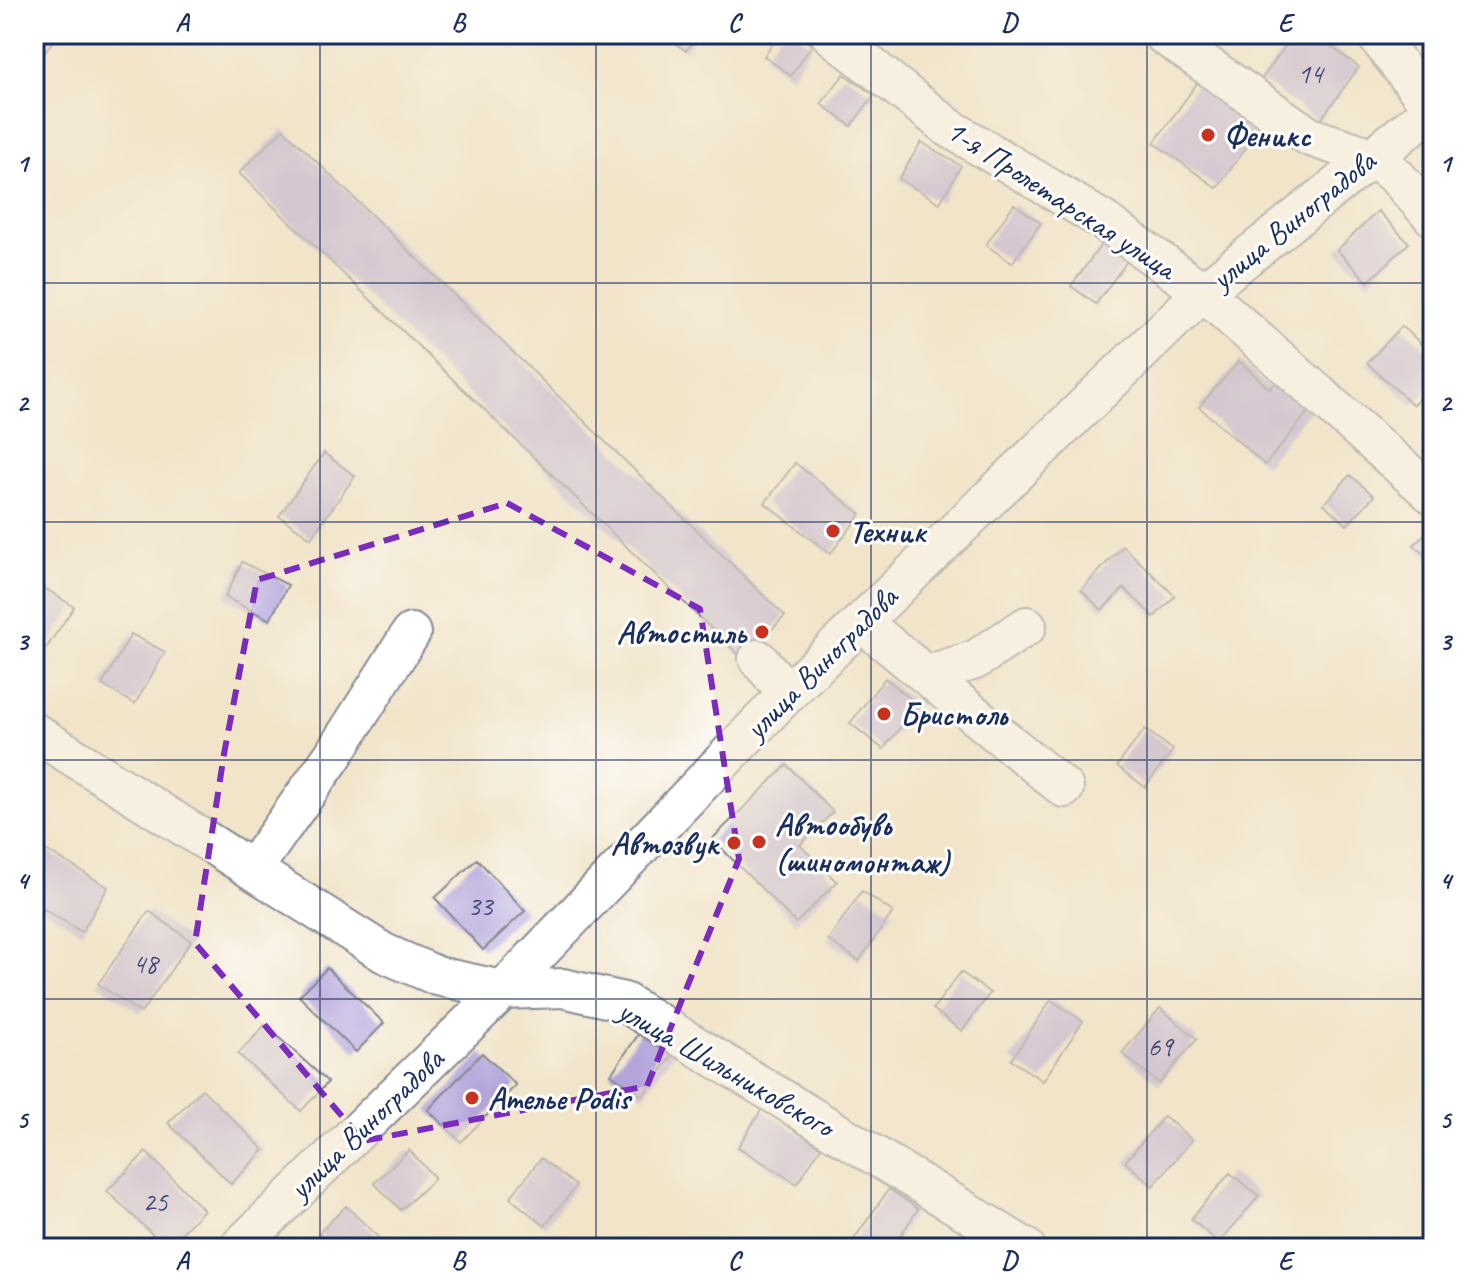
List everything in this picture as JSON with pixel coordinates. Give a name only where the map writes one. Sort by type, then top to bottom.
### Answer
[{"type":"street","name":"1-я Пролетарская улица","points":[[830,34],[948,127],[1104,221],[1203,292],[1396,459],[1433,495]]},
{"type":"street","points":[[1162,34],[1310,137],[1372,157],[1396,176],[1433,217]]},
{"type":"street","points":[[1375,34],[1433,109]]},
{"type":"street","name":"улица Виноградова","points":[[238,1248],[503,990],[788,693],[1203,292],[1433,109]]},
{"type":"street","points":[[861,622],[1064,788]]},
{"type":"street","points":[[926,675],[975,660],[1027,626]]},
{"type":"street","points":[[252,870],[332,757],[411,633]]},
{"type":"street","points":[[758,659],[788,693]]},
{"type":"street","name":"улица Шильниковского","points":[[34,732],[384,953],[437,976],[503,990],[563,988],[624,1002],[1026,1248]]},
{"type":"highlighted area","points":[[507,503],[700,609],[739,859],[647,1086],[363,1141],[195,943],[224,754],[257,580]]},
{"type":"building","points":[[34,34],[58,34],[39,61],[34,58]]},
{"type":"building","points":[[662,34],[698,34],[686,51]]},
{"type":"building","points":[[780,34],[797,34],[812,45],[791,76],[764,56]]},
{"type":"building","points":[[1294,34],[1314,34],[1359,67],[1319,122],[1261,80]]},
{"type":"building","points":[[844,74],[874,95],[851,126],[821,104]]},
{"type":"building","name":"Феникс","points":[[1198,82],[1261,127],[1217,188],[1154,143]]},
{"type":"building","points":[[283,129],[785,616],[743,659],[239,173]]},
{"type":"building","points":[[921,142],[961,166],[940,203],[899,179]]},
{"type":"building","points":[[1014,204],[1041,223],[1012,263],[986,245]]},
{"type":"building","points":[[1378,211],[1409,243],[1368,282],[1337,250]]},
{"type":"building","points":[[1107,237],[1132,254],[1096,304],[1071,286]]},
{"type":"building","points":[[1402,326],[1433,355],[1433,384],[1413,405],[1367,363]]},
{"type":"building","points":[[1239,361],[1270,389],[1282,375],[1316,403],[1265,465],[1199,407]]},
{"type":"building","points":[[324,453],[355,476],[311,538],[279,516]]},
{"type":"building","points":[[795,463],[861,514],[830,554],[765,503]]},
{"type":"building","points":[[1350,475],[1374,496],[1347,525],[1324,504]]},
{"type":"building","points":[[1433,526],[1433,563],[1414,545]]},
{"type":"building","points":[[1123,546],[1175,596],[1154,617],[1124,588],[1102,610],[1081,590]]},
{"type":"building","points":[[242,562],[288,585],[270,620],[225,597]]},
{"type":"building","points":[[34,581],[74,607],[45,650],[34,643]]},
{"type":"building","points":[[131,634],[165,652],[135,704],[102,685]]},
{"type":"building","name":"Бристоль","points":[[885,678],[918,705],[883,749],[850,723]]},
{"type":"building","points":[[1145,729],[1173,750],[1145,787],[1117,766]]},
{"type":"building","name":"Автообувь (шиномонтаж)","points":[[787,765],[833,812],[800,845],[837,882],[796,923],[712,839]]},
{"type":"building","points":[[34,843],[108,887],[82,932],[34,903]]},
{"type":"building","points":[[477,859],[525,911],[483,950],[435,898]]},
{"type":"building","points":[[862,891],[893,912],[859,961],[828,940]]},
{"type":"building","points":[[149,911],[191,941],[141,1013],[98,984]]},
{"type":"building","points":[[327,968],[384,1023],[356,1052],[299,996]]},
{"type":"building","points":[[961,972],[990,993],[962,1031],[933,1009]]},
{"type":"building","points":[[1051,1000],[1083,1021],[1043,1081],[1011,1060]]},
{"type":"building","points":[[1160,1008],[1197,1039],[1159,1084],[1122,1053]]},
{"type":"building","points":[[265,1025],[328,1082],[301,1111],[238,1054]]},
{"type":"building","points":[[643,1028],[675,1051],[643,1096],[611,1074]]},
{"type":"building","name":"Ателье Podis","points":[[482,1053],[516,1085],[461,1142],[428,1110]]},
{"type":"building","points":[[202,1089],[264,1150],[231,1184],[168,1123]]},
{"type":"building","points":[[762,1109],[821,1147],[797,1184],[738,1147]]},
{"type":"building","points":[[1164,1116],[1192,1140],[1153,1186],[1125,1162]]},
{"type":"building","points":[[409,1150],[435,1178],[401,1210],[374,1183]]},
{"type":"building","points":[[146,1152],[204,1210],[167,1248],[107,1191]]},
{"type":"building","points":[[541,1158],[576,1186],[545,1226],[510,1198]]},
{"type":"building","points":[[1230,1173],[1259,1196],[1219,1243],[1191,1219]]},
{"type":"building","points":[[889,1189],[918,1209],[892,1248],[861,1248],[852,1242]]},
{"type":"building","points":[[346,1206],[382,1241],[375,1248],[335,1248],[319,1233]]},
{"type":"place","name":"Феникс","points":[[1208,135]]},
{"type":"place","name":"Техник","points":[[833,531]]},
{"type":"place","name":"Автостиль","points":[[762,632]]},
{"type":"place","name":"Бристоль","points":[[884,714]]},
{"type":"place","name":"Автообувь (шиномонтаж)","points":[[759,842]]},
{"type":"place","name":"Автозвук","points":[[734,843]]},
{"type":"place","name":"Ателье Podis","points":[[472,1098]]}]
